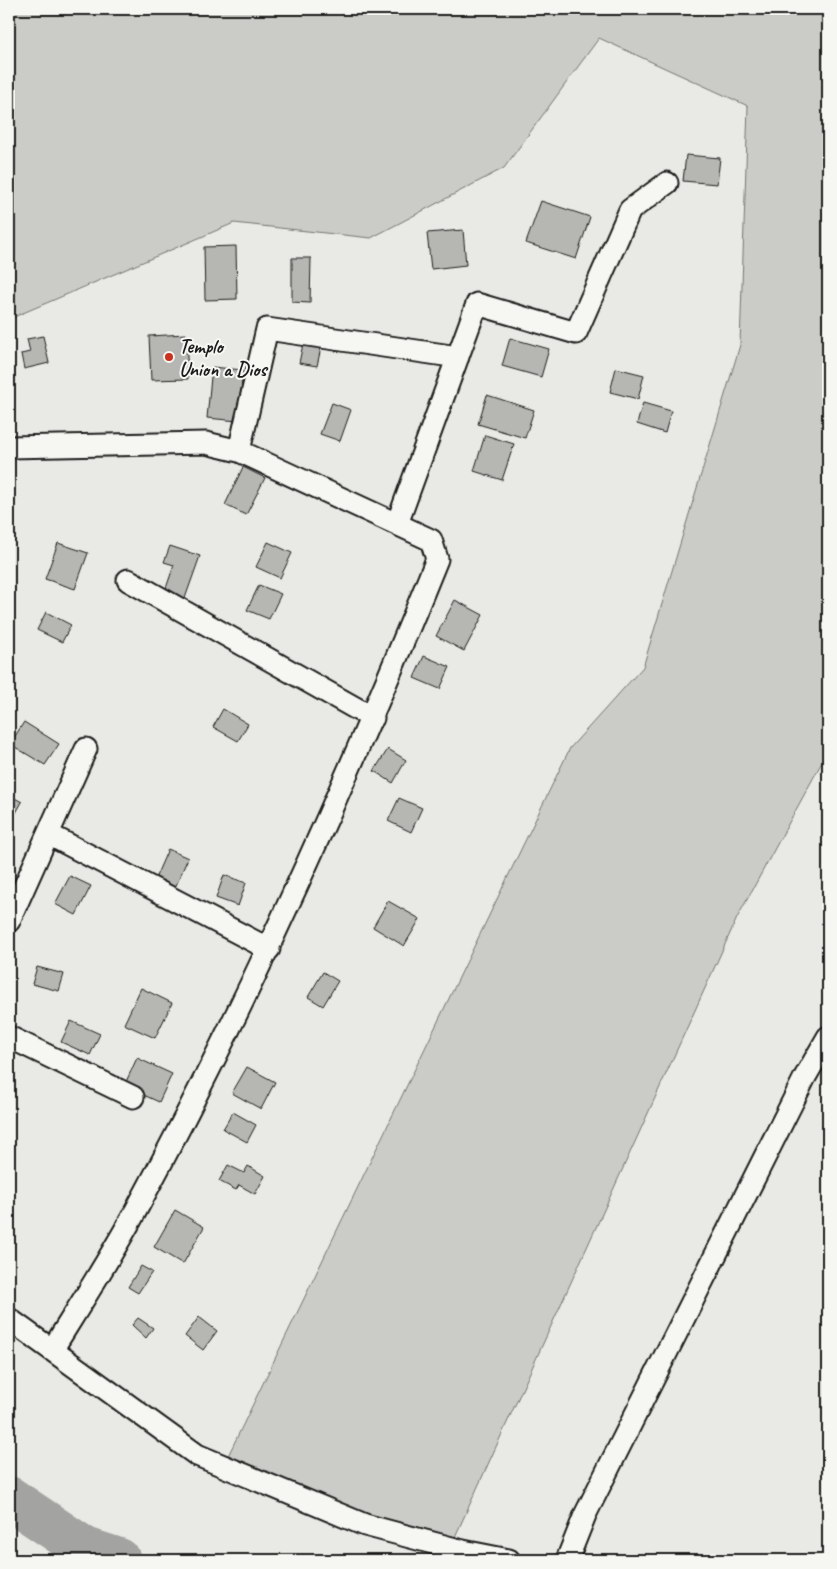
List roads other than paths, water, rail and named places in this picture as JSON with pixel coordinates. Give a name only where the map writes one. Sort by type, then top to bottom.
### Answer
[{"type":"street","points":[[397,524],[477,304],[576,333],[630,210],[667,183]]},
{"type":"street","points":[[239,451],[267,329],[458,357]]},
{"type":"street","points":[[9,447],[206,443],[239,451],[431,540],[437,559],[373,718],[269,949],[134,1215],[52,1350]]},
{"type":"street","points":[[128,580],[373,718]]},
{"type":"street","points":[[9,922],[86,749]]},
{"type":"street","points":[[48,834],[269,949]]},
{"type":"street","points":[[9,1037],[133,1098]]},
{"type":"street","points":[[568,1560],[585,1516],[828,1037]]},
{"type":"street","points":[[9,1319],[196,1455],[365,1524],[464,1551],[509,1560]]},
{"type":"waterway","points":[[9,1498],[85,1549],[119,1560]]},
{"type":"place","name":"Templo Union a Dios","points":[[169,357]]}]
